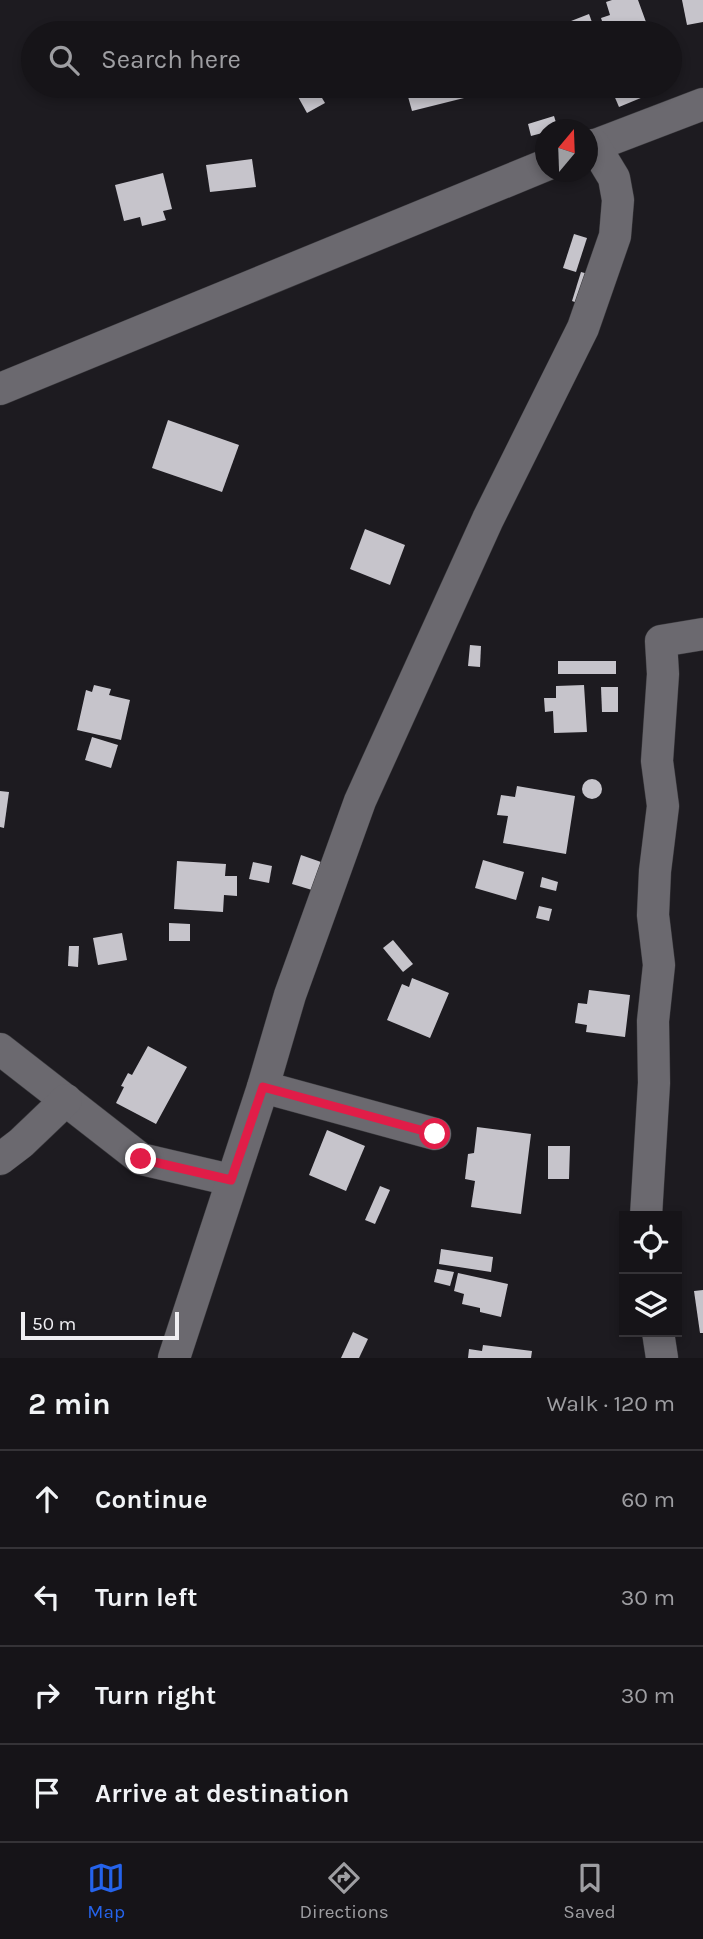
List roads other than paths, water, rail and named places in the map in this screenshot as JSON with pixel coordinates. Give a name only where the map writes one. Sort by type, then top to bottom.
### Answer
[{"type":"street","points":[[598,144],[703,104]]},
{"type":"street","points":[[174,1358],[263,1087],[290,995],[360,801],[488,519],[583,328],[615,236],[618,200],[614,178],[598,156]]},
{"type":"street","points":[[0,389],[535,169]]},
{"type":"street","points":[[646,1211],[654,1083],[653,1021],[659,965],[653,915],[663,806],[657,761],[663,674],[661,641],[703,634]]},
{"type":"street","points":[[0,1049],[141,1159],[231,1180]]},
{"type":"street","points":[[263,1087],[435,1134]]},
{"type":"street","points":[[0,1159],[66,1100]]},
{"type":"street","points":[[658,1337],[662,1358]]}]
